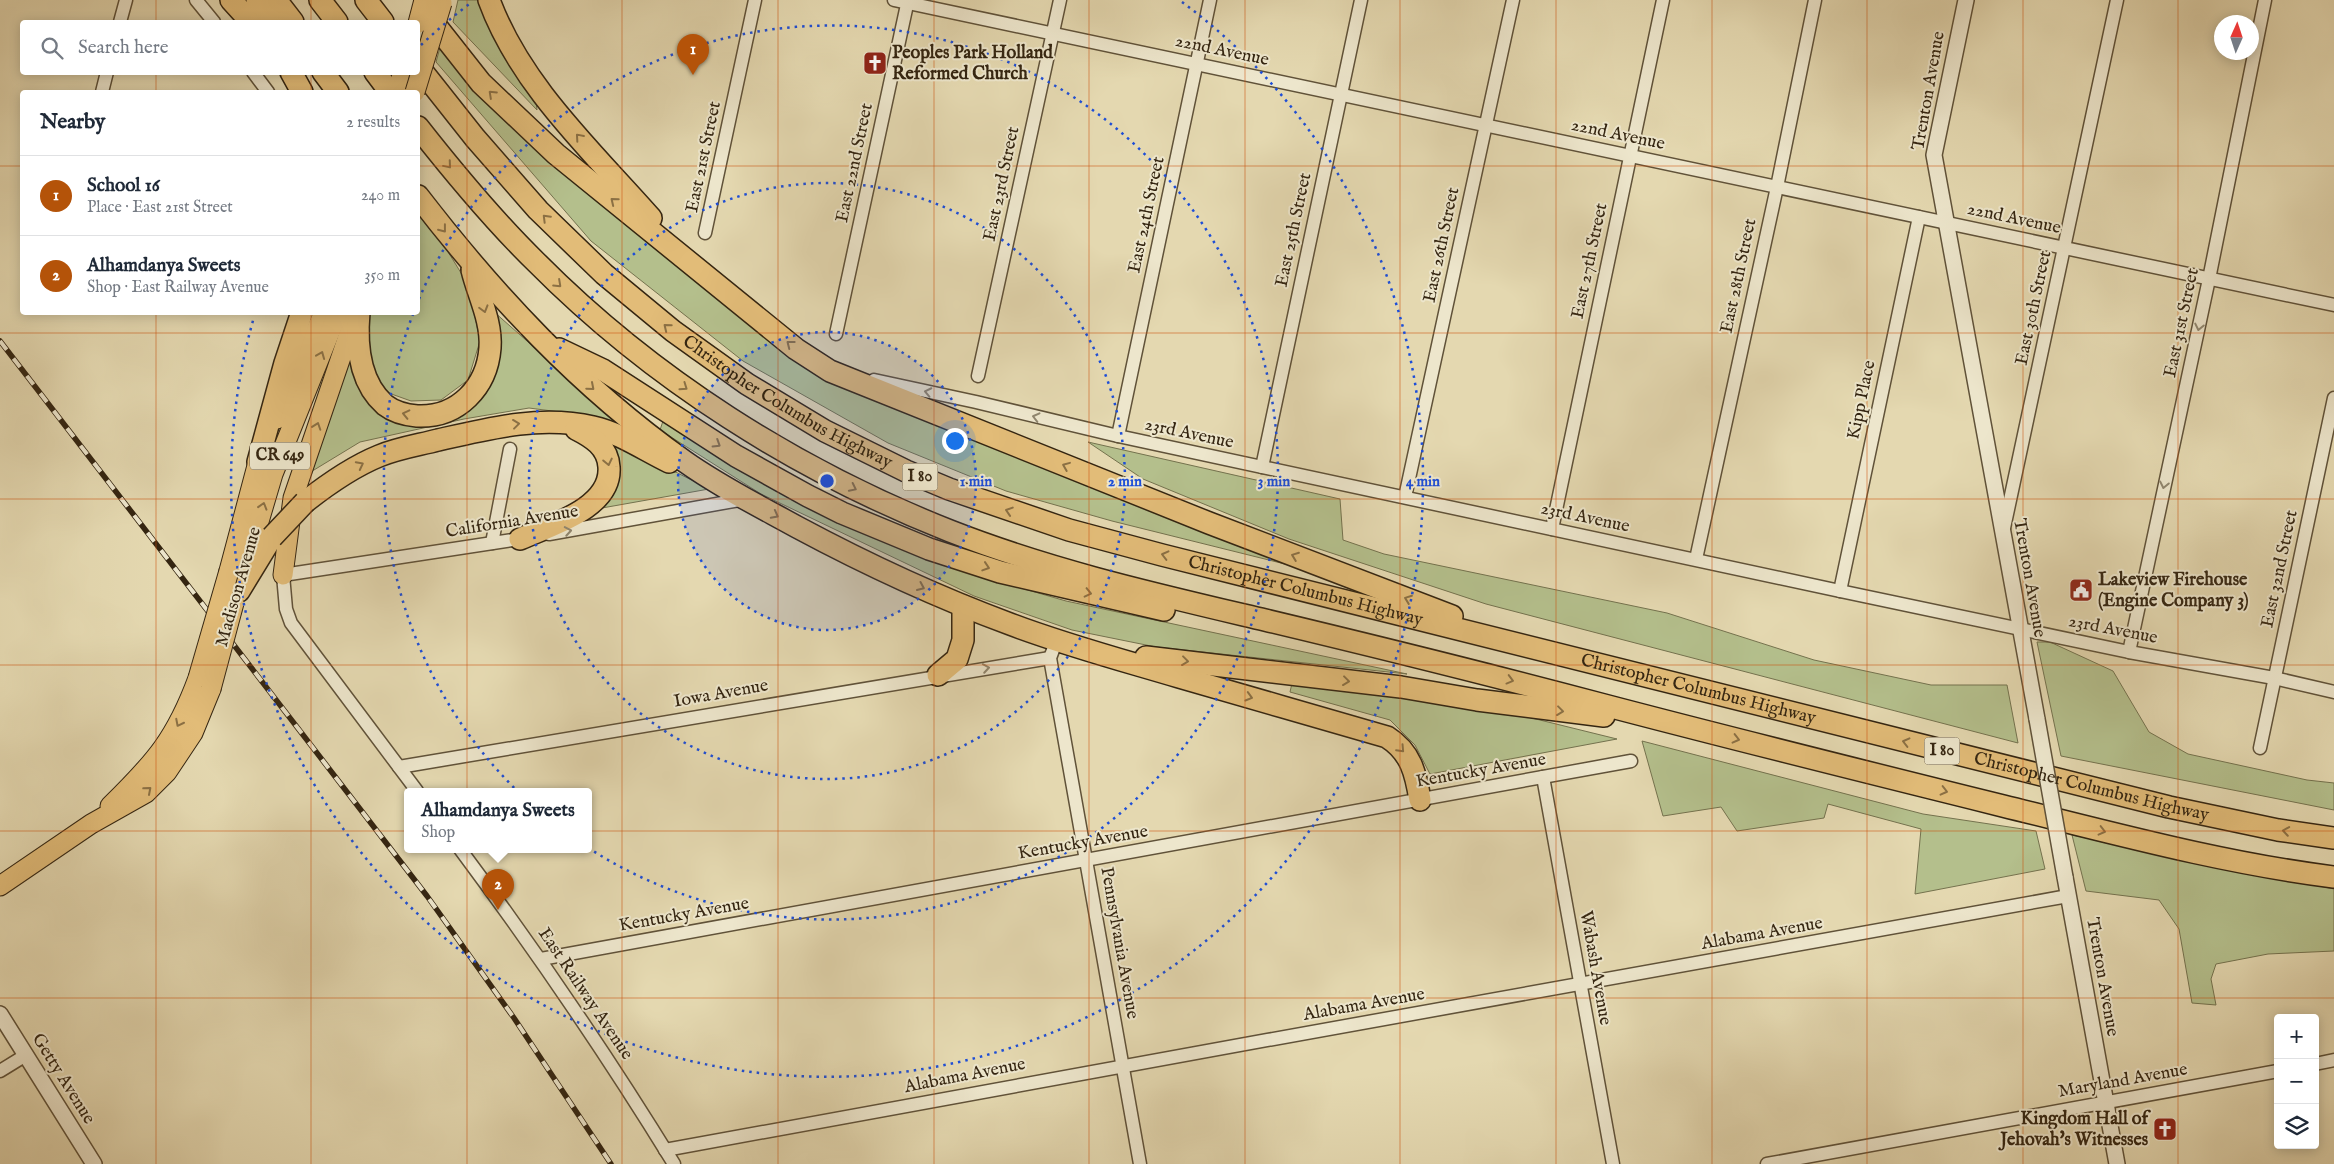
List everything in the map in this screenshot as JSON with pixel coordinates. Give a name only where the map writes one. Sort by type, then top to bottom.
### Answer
[{"type":"highway","points":[[231,0],[249,20]]},
{"type":"highway","points":[[257,0],[274,20]]},
{"type":"highway","points":[[276,0],[291,20]]},
{"type":"highway","points":[[320,0],[335,20]]},
{"type":"highway","points":[[366,0],[381,20]]},
{"type":"highway","points":[[416,0],[481,83],[556,154],[796,349],[830,371],[1226,530],[1552,653]]},
{"type":"highway","points":[[488,0],[501,29],[531,79],[692,266]]},
{"type":"highway","name":"Christopher Columbus Highway","points":[[420,68],[504,173],[538,210],[604,274],[673,331],[710,359],[825,431],[898,467],[949,489],[1069,530],[1552,653],[2169,808],[2278,830],[2334,838]]},
{"type":"highway","points":[[293,75],[301,90]]},
{"type":"highway","points":[[325,75],[336,90]]},
{"type":"highway","points":[[377,75],[388,90]]},
{"type":"highway","name":"Christopher Columbus Highway","points":[[420,130],[447,165],[506,232],[544,271],[604,325],[661,370],[713,407],[829,476],[935,525],[1037,561],[1169,597],[1462,667],[1688,727],[2174,848],[2261,866],[2334,877]]},
{"type":"highway","points":[[420,199],[470,262],[543,342],[624,416],[685,462],[745,499],[830,545],[1053,649],[1084,649],[1401,687],[1477,700],[1688,727]]},
{"type":"highway","points":[[357,315],[361,364],[372,388],[385,404],[393,410],[412,416],[443,414],[453,410],[469,397],[482,378],[490,347],[488,324],[470,262]]},
{"type":"highway","points":[[258,462],[301,315]]},
{"type":"highway","points":[[543,342],[603,370],[736,456],[808,496],[929,549],[1000,572],[1416,669],[1462,667]]},
{"type":"highway","points":[[236,597],[272,538],[305,502],[343,474],[380,456],[396,451],[504,426],[541,422],[559,423],[594,427],[608,432],[668,462],[718,482]]},
{"type":"highway","points":[[520,539],[586,508],[599,497],[606,486],[610,469],[608,459],[600,444],[590,436],[559,423]]},
{"type":"highway","points":[[938,675],[956,659],[963,640],[963,606]]},
{"type":"highway","points":[[1084,649],[1387,737],[1404,750],[1409,758],[1416,775],[1420,800]]},
{"type":"main road","points":[[420,21],[436,1]]},
{"type":"main road","points":[[420,70],[436,1]]},
{"type":"main road","points":[[398,90],[402,75]]},
{"type":"main road","points":[[415,90],[419,75]]},
{"type":"main road","name":"Madison Avenue","points":[[0,886],[91,824],[146,794],[167,772],[193,733],[229,571],[258,462],[323,315]]},
{"type":"main road","name":"Madison Avenue","points":[[204,683],[236,597],[273,474],[337,315]]},
{"type":"main road","points":[[283,575],[293,498],[356,315]]},
{"type":"street","points":[[121,20],[126,0]]},
{"type":"street","points":[[196,0],[212,20]]},
{"type":"street","name":"East 21st Street","points":[[705,233],[755,0]]},
{"type":"street","name":"22nd Avenue","points":[[894,0],[907,1],[1053,34],[2334,305]]},
{"type":"street","name":"East 23rd Street","points":[[978,376],[1060,0]]},
{"type":"street","name":"East 24th Street","points":[[1118,436],[1210,0]]},
{"type":"street","name":"East 25th Street","points":[[1262,467],[1361,0]]},
{"type":"street","name":"East 26th Street","points":[[1405,497],[1513,0]]},
{"type":"street","name":"East 27th Street","points":[[1552,528],[1663,0]]},
{"type":"street","name":"East 28th Street","points":[[1696,559],[1815,0]]},
{"type":"street","name":"Trenton Avenue","points":[[1966,0],[1934,155],[2117,1164]]},
{"type":"street","name":"East 30th Street","points":[[2002,535],[2117,0]]},
{"type":"street","name":"East 31st Street","points":[[2129,652],[2210,279],[2265,0]]},
{"type":"street","name":"East 22nd Street","points":[[836,334],[907,1]]},
{"type":"street","points":[[102,90],[106,75]]},
{"type":"street","points":[[255,75],[266,90]]},
{"type":"street","name":"Kipp Place","points":[[1840,591],[1919,217]]},
{"type":"street","name":"23rd Avenue","points":[[830,371],[976,402],[1118,436],[1840,591],[2129,652],[2274,678],[2334,692]]},
{"type":"street","name":"East 32nd Street","points":[[2260,748],[2334,398]]},
{"type":"street","points":[[492,543],[510,449]]},
{"type":"street","name":"California Avenue","points":[[283,575],[520,539],[745,499]]},
{"type":"street","points":[[283,575],[286,609],[291,624],[415,788]]},
{"type":"street","name":"Iowa Avenue","points":[[399,767],[938,675],[1053,649]]},
{"type":"street","name":"Pennsylvania Avenue","points":[[1053,649],[1086,860],[1140,1164]]},
{"type":"street","name":"Kentucky Avenue","points":[[541,959],[1631,762]]},
{"type":"street","name":"Wabash Avenue","points":[[1543,777],[1613,1164]]},
{"type":"street","name":"East Railway Avenue","points":[[463,853],[541,959],[608,1057],[674,1164]]},
{"type":"street","name":"Alabama Avenue","points":[[665,1150],[1122,1065],[1580,985],[2068,896]]},
{"type":"street","name":"Getty Avenue","points":[[0,1014],[94,1164]]},
{"type":"street","points":[[0,1071],[26,1055]]},
{"type":"street","points":[[2319,1063],[2334,1060]]},
{"type":"street","name":"Maryland Avenue","points":[[1767,1164],[2274,1072]]},
{"type":"green space","points":[[458,0],[479,0],[536,101],[537,110],[453,22]]},
{"type":"green space","points":[[441,44],[780,348],[1309,570],[1112,521],[1006,491],[888,443],[743,361],[591,241],[436,62]]},
{"type":"green space","points":[[420,210],[469,286],[480,341],[468,380],[441,400],[411,401],[383,391],[367,365],[365,315],[420,315]]},
{"type":"green space","points":[[493,311],[630,432],[583,415],[529,408],[464,419],[360,442],[309,473],[351,349],[378,405],[419,421],[481,392]]},
{"type":"green space","points":[[664,418],[1007,584],[1066,601],[1407,674],[1156,647],[1072,630],[974,596],[761,494],[660,430]]},
{"type":"green space","points":[[615,441],[709,489],[602,508],[612,493],[616,476]]},
{"type":"green space","points":[[1088,442],[1340,499],[1343,540],[1384,554],[1667,613],[1814,660],[1931,685],[2007,685],[2018,743],[1486,604],[1289,539],[1143,479]]},
{"type":"green space","points":[[2037,642],[2050,642],[2113,671],[2149,732],[2188,754],[2307,780],[2334,783],[2334,810],[2061,756]]},
{"type":"green space","points":[[1293,679],[1483,706],[1617,739],[1430,774],[1415,745],[1390,720],[1290,692]]},
{"type":"green space","points":[[1642,741],[1923,814],[2036,831],[2045,869],[1915,894],[1921,829],[1828,804],[1824,818],[1737,831],[1721,807],[1663,816]]},
{"type":"green space","points":[[2072,835],[2334,889],[2334,951],[2268,954],[2216,964],[2211,979],[2216,1005],[2192,1003],[2179,929],[2159,900],[2086,891]]},
{"type":"railway","points":[[0,341],[427,896],[514,1018],[611,1164]]},
{"type":"place","name":"Peoples Park Holland Reformed Church","points":[[875,63]]},
{"type":"place","name":"School 16","points":[[693,75]]},
{"type":"place","name":"Lakeview Firehouse (Engine Company 3)","points":[[2081,590]]},
{"type":"place","name":"Alhamdanya Sweets","points":[[498,910]]},
{"type":"place","name":"Kingdom Hall of Jehovah's Witnesses","points":[[2165,1129]]}]
